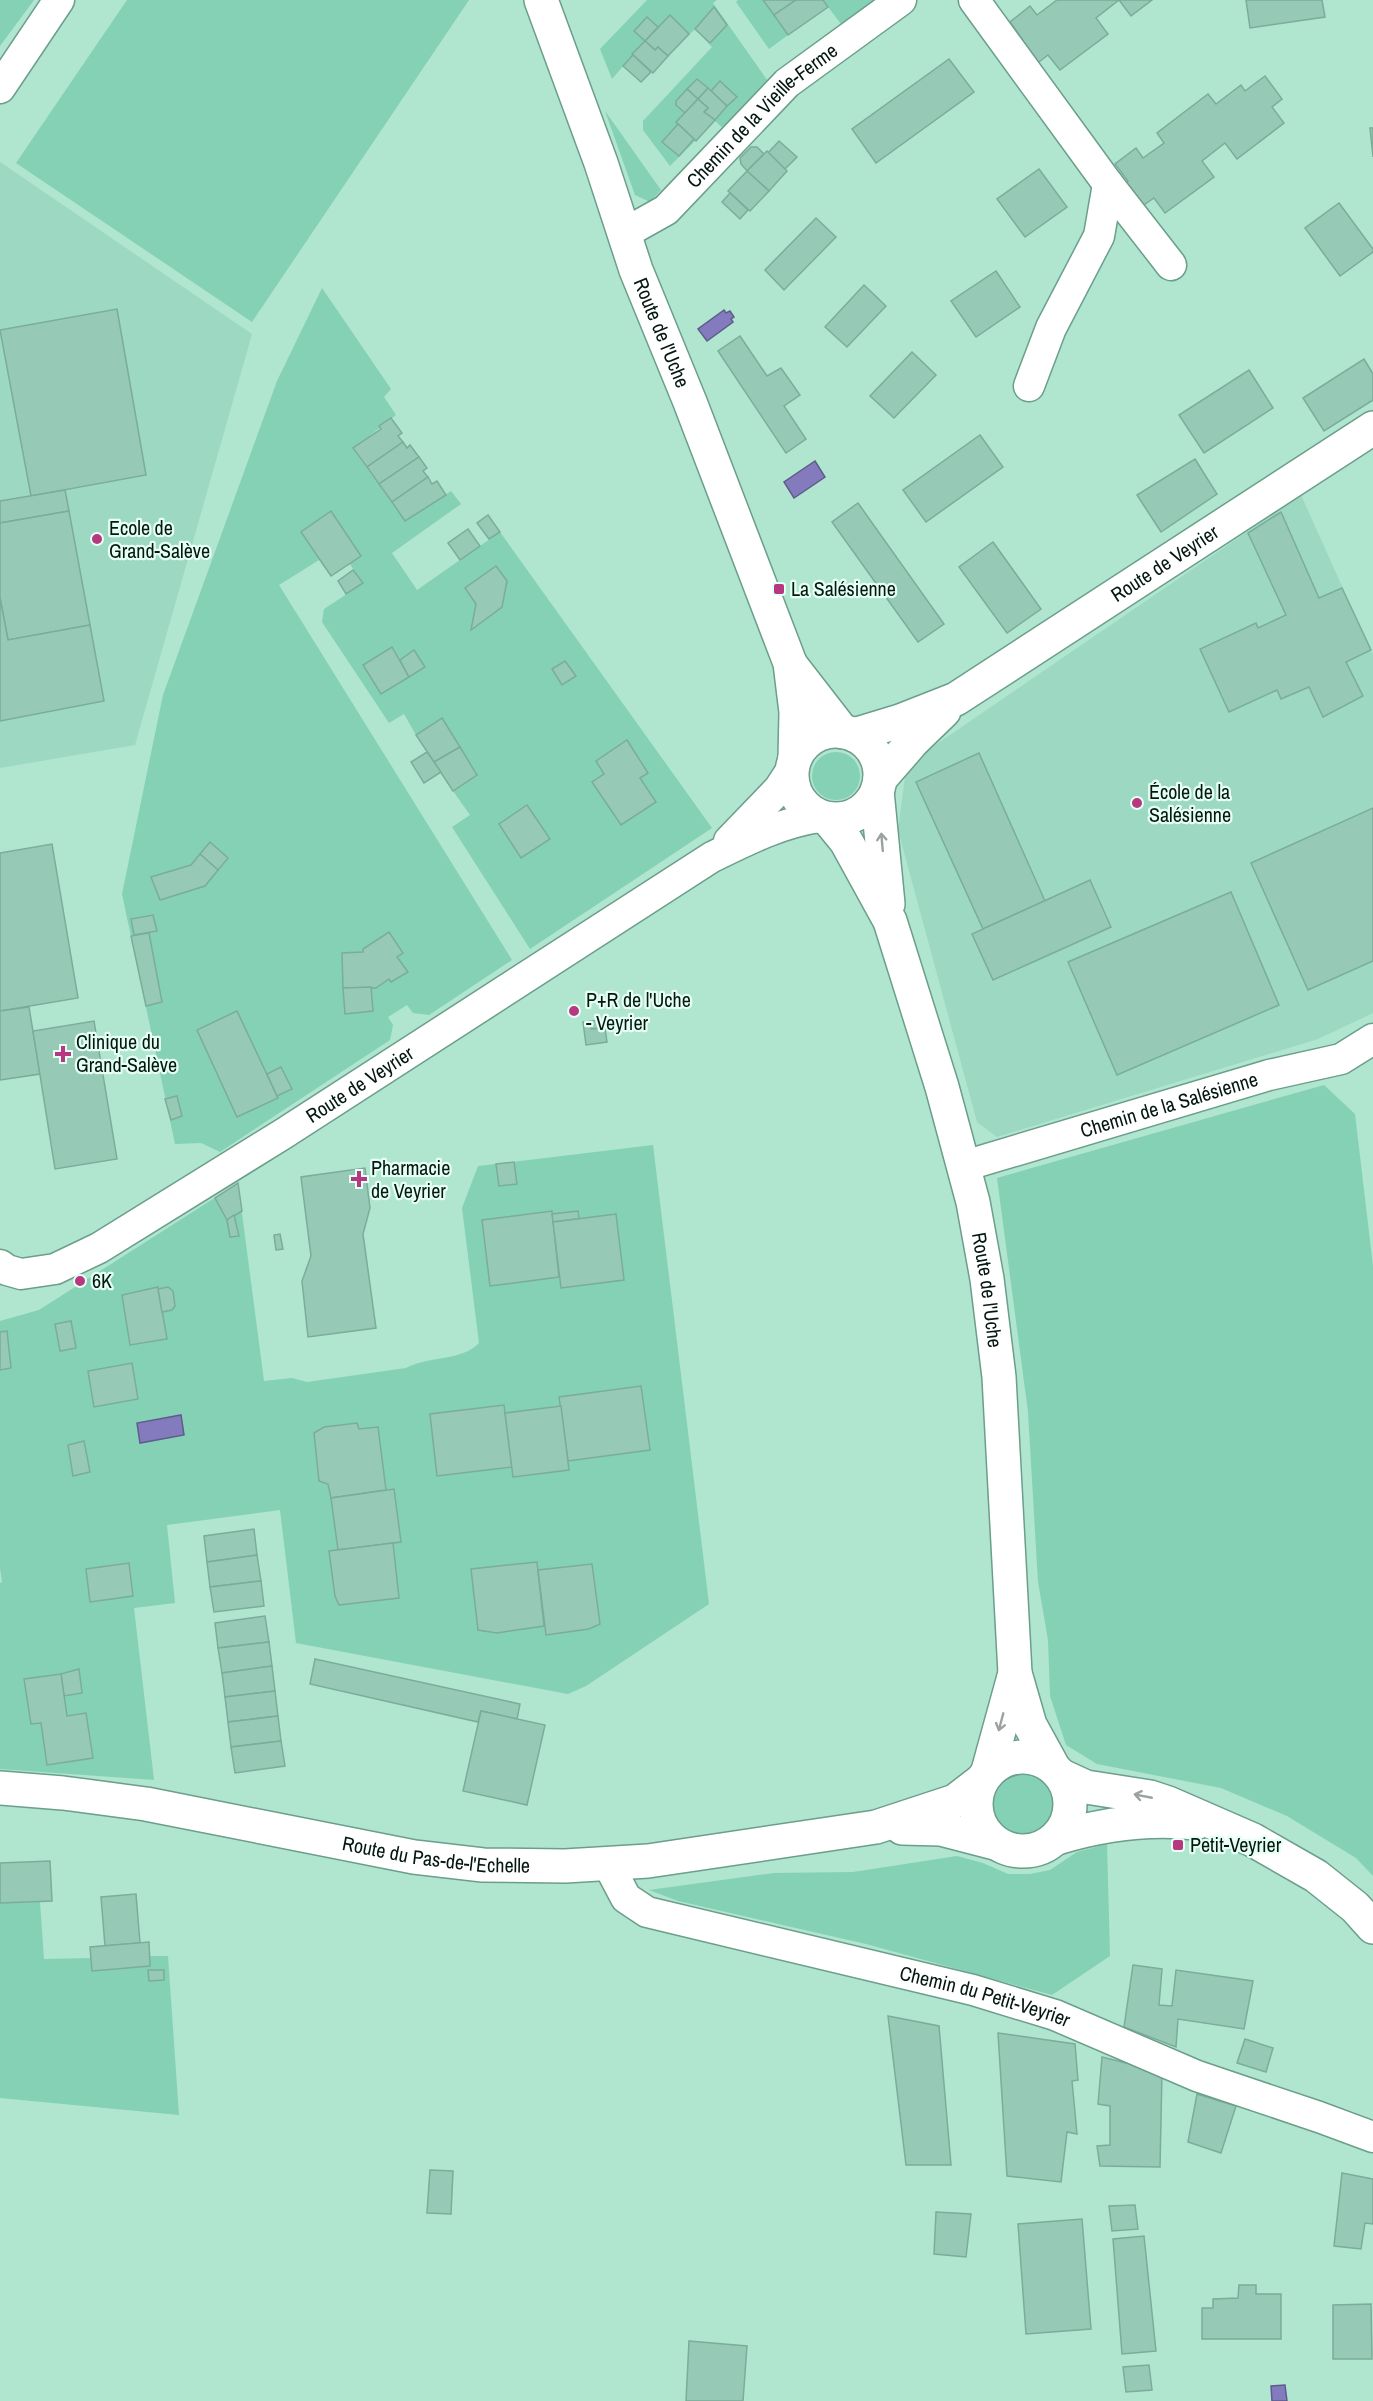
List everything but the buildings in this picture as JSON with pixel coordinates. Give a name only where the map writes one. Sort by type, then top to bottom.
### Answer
[{"type":"street","points":[[0,88],[59,0]]},
{"type":"street","name":"Route de l'Uche","points":[[541,0],[601,163],[636,270],[690,402],[790,663],[796,712],[794,764]]},
{"type":"street","name":"Chemin de la Vieille-Ferme","points":[[625,234],[666,210],[787,83],[901,0]]},
{"type":"street","points":[[974,0],[1107,184],[1171,266]]},
{"type":"street","points":[[1029,386],[1051,328],[1099,236],[1107,184]]},
{"type":"street","name":"Route de Veyrier","points":[[879,785],[913,741],[956,699],[1373,428]]},
{"type":"street","name":"Route de l'Uche","points":[[790,663],[849,733]]},
{"type":"street","name":"Route de Veyrier","points":[[849,733],[900,721],[956,699]]},
{"type":"street","points":[[831,731],[849,733],[864,741],[877,758],[879,785],[873,800],[858,814],[838,820],[823,818],[801,803],[795,793],[794,764],[809,740],[831,731]]},
{"type":"street","name":"Route de Veyrier","points":[[712,857],[779,789],[794,764]]},
{"type":"street","name":"Route de l'Uche","points":[[879,785],[890,921]]},
{"type":"street","name":"Route de l'Uche","points":[[823,818],[846,841],[890,921],[942,1087],[973,1202],[987,1279],[997,1355],[1015,1673],[1030,1725],[1057,1771]]},
{"type":"street","name":"Route de Veyrier","points":[[2,1272],[21,1274],[55,1269],[108,1243],[283,1134],[712,857],[774,828],[795,821],[823,818]]},
{"type":"street","name":"Chemin de la Salésienne","points":[[964,1166],[1269,1075],[1341,1059],[1373,1039]]},
{"type":"street","name":"Route de l'Uche","points":[[985,1776],[1015,1673]]},
{"type":"street","points":[[1057,1771],[1068,1786],[1071,1808],[1064,1829],[1057,1838],[1048,1844],[1027,1851],[1005,1848],[995,1843],[979,1821],[976,1808],[976,1794],[985,1776],[999,1763],[1012,1757],[1026,1756],[1040,1759],[1086,1787],[1150,1797],[1168,1803],[1274,1851],[1316,1876],[1355,1907],[1373,1927]]},
{"type":"street","name":"Route du Pas-de-l'Echelle","points":[[0,1788],[54,1792],[147,1804],[375,1851],[445,1862],[519,1866],[648,1861],[876,1827],[955,1801],[985,1776]]},
{"type":"street","points":[[1057,1838],[1113,1823],[1157,1821],[1216,1825]]},
{"type":"street","name":"Route du Pas-de-l'Echelle","points":[[876,1827],[941,1829],[995,1843]]},
{"type":"street","name":"Chemin du Petit-Veyrier","points":[[608,1864],[626,1898],[647,1912],[973,1990],[1055,2015],[1197,2076],[1319,2117],[1373,2138]]},
{"type":"shaded area","points":[[0,0],[34,0],[0,46]]},
{"type":"shaded area","points":[[127,0],[469,0],[252,322],[16,163]]},
{"type":"shaded area","points":[[647,0],[717,0],[713,3],[770,84],[726,131],[715,121],[670,166],[643,130],[643,121],[712,47],[695,29],[668,56],[658,47],[655,50],[645,41],[612,79],[600,49]]},
{"type":"shaded area","points":[[738,0],[763,0],[788,35],[769,49],[736,2]]},
{"type":"shaded area","points":[[823,0],[882,0],[844,28]]},
{"type":"shaded area","points":[[605,111],[661,190],[650,202],[635,195]]},
{"type":"shaded area","name":"Ecole de Grand-Salève","points":[[0,162],[252,334],[135,745],[0,768]]},
{"type":"shaded area","points":[[322,288],[391,389],[384,397],[396,415],[353,449],[405,521],[451,491],[461,504],[392,553],[417,590],[500,532],[712,828],[530,949],[452,827],[470,815],[453,791],[477,774],[442,718],[416,735],[404,714],[389,723],[322,622],[324,609],[362,584],[350,564],[331,576],[319,560],[279,585],[512,960],[429,1015],[413,1013],[407,1005],[388,1017],[393,1025],[390,1040],[220,1152],[201,1143],[175,1144],[122,894],[163,695],[277,381]]},
{"type":"shaded area","points":[[724,310],[726,313],[730,311],[734,317],[731,319],[733,322],[707,341],[698,329]]},
{"type":"shaded area","points":[[815,461],[825,477],[794,498],[784,482]]},
{"type":"shaded area","name":"École de la Salésienne","points":[[1301,495],[1373,655],[1373,1013],[1318,1039],[997,1137],[977,1122],[898,830],[905,777],[925,752]]},
{"type":"shaded area","points":[[836,752],[853,759],[860,776],[853,793],[836,800],[819,793],[812,776],[819,759]]},
{"type":"shaded area","points":[[1324,1085],[1355,1114],[1373,1266],[1373,1876],[1356,1858],[1287,1816],[1221,1788],[1097,1764],[1066,1745],[1050,1696],[1048,1640],[1038,1582],[1028,1412],[997,1178]]},
{"type":"shaded area","points":[[653,1145],[709,1604],[586,1686],[568,1694],[296,1643],[280,1510],[167,1525],[175,1603],[134,1608],[154,1780],[0,1769],[0,1583],[2,1582],[0,1568],[0,1321],[39,1310],[238,1183],[264,1381],[292,1378],[307,1382],[406,1368],[455,1356],[472,1349],[479,1343],[462,1208],[478,1166]]},
{"type":"shaded area","points":[[181,1415],[184,1435],[140,1443],[137,1423]]},
{"type":"shaded area","points":[[1016,1773],[1028,1773],[1045,1782],[1052,1793],[1054,1805],[1052,1817],[1045,1828],[1028,1837],[1016,1837],[1004,1832],[995,1823],[990,1811],[990,1799],[995,1787],[1004,1778]]},
{"type":"shaded area","points":[[1107,1844],[1110,1956],[1052,1995],[866,1944],[678,1901],[649,1890],[774,1873],[853,1872],[957,1856],[983,1863],[1008,1874],[1030,1874],[1050,1870],[1077,1852]]},
{"type":"shaded area","points":[[40,1902],[44,1959],[91,1958],[92,1971],[150,1966],[150,1956],[168,1956],[179,2115],[0,2098],[0,1903]]},
{"type":"shaded area","points":[[1285,2385],[1287,2401],[1272,2401],[1271,2386]]},
{"type":"place","name":"Ecole de Grand-Salève","points":[[97,539]]},
{"type":"place","name":"La Salésienne","points":[[779,589]]},
{"type":"place","name":"École de la Salésienne","points":[[1137,803]]},
{"type":"place","name":"P+R de l'Uche - Veyrier","points":[[574,1011]]},
{"type":"place","name":"Clinique du Grand-Salève","points":[[63,1054]]},
{"type":"place","name":"Pharmacie de Veyrier","points":[[359,1179]]},
{"type":"place","name":"6K","points":[[80,1281]]},
{"type":"place","name":"Petit-Veyrier","points":[[1178,1845]]}]
